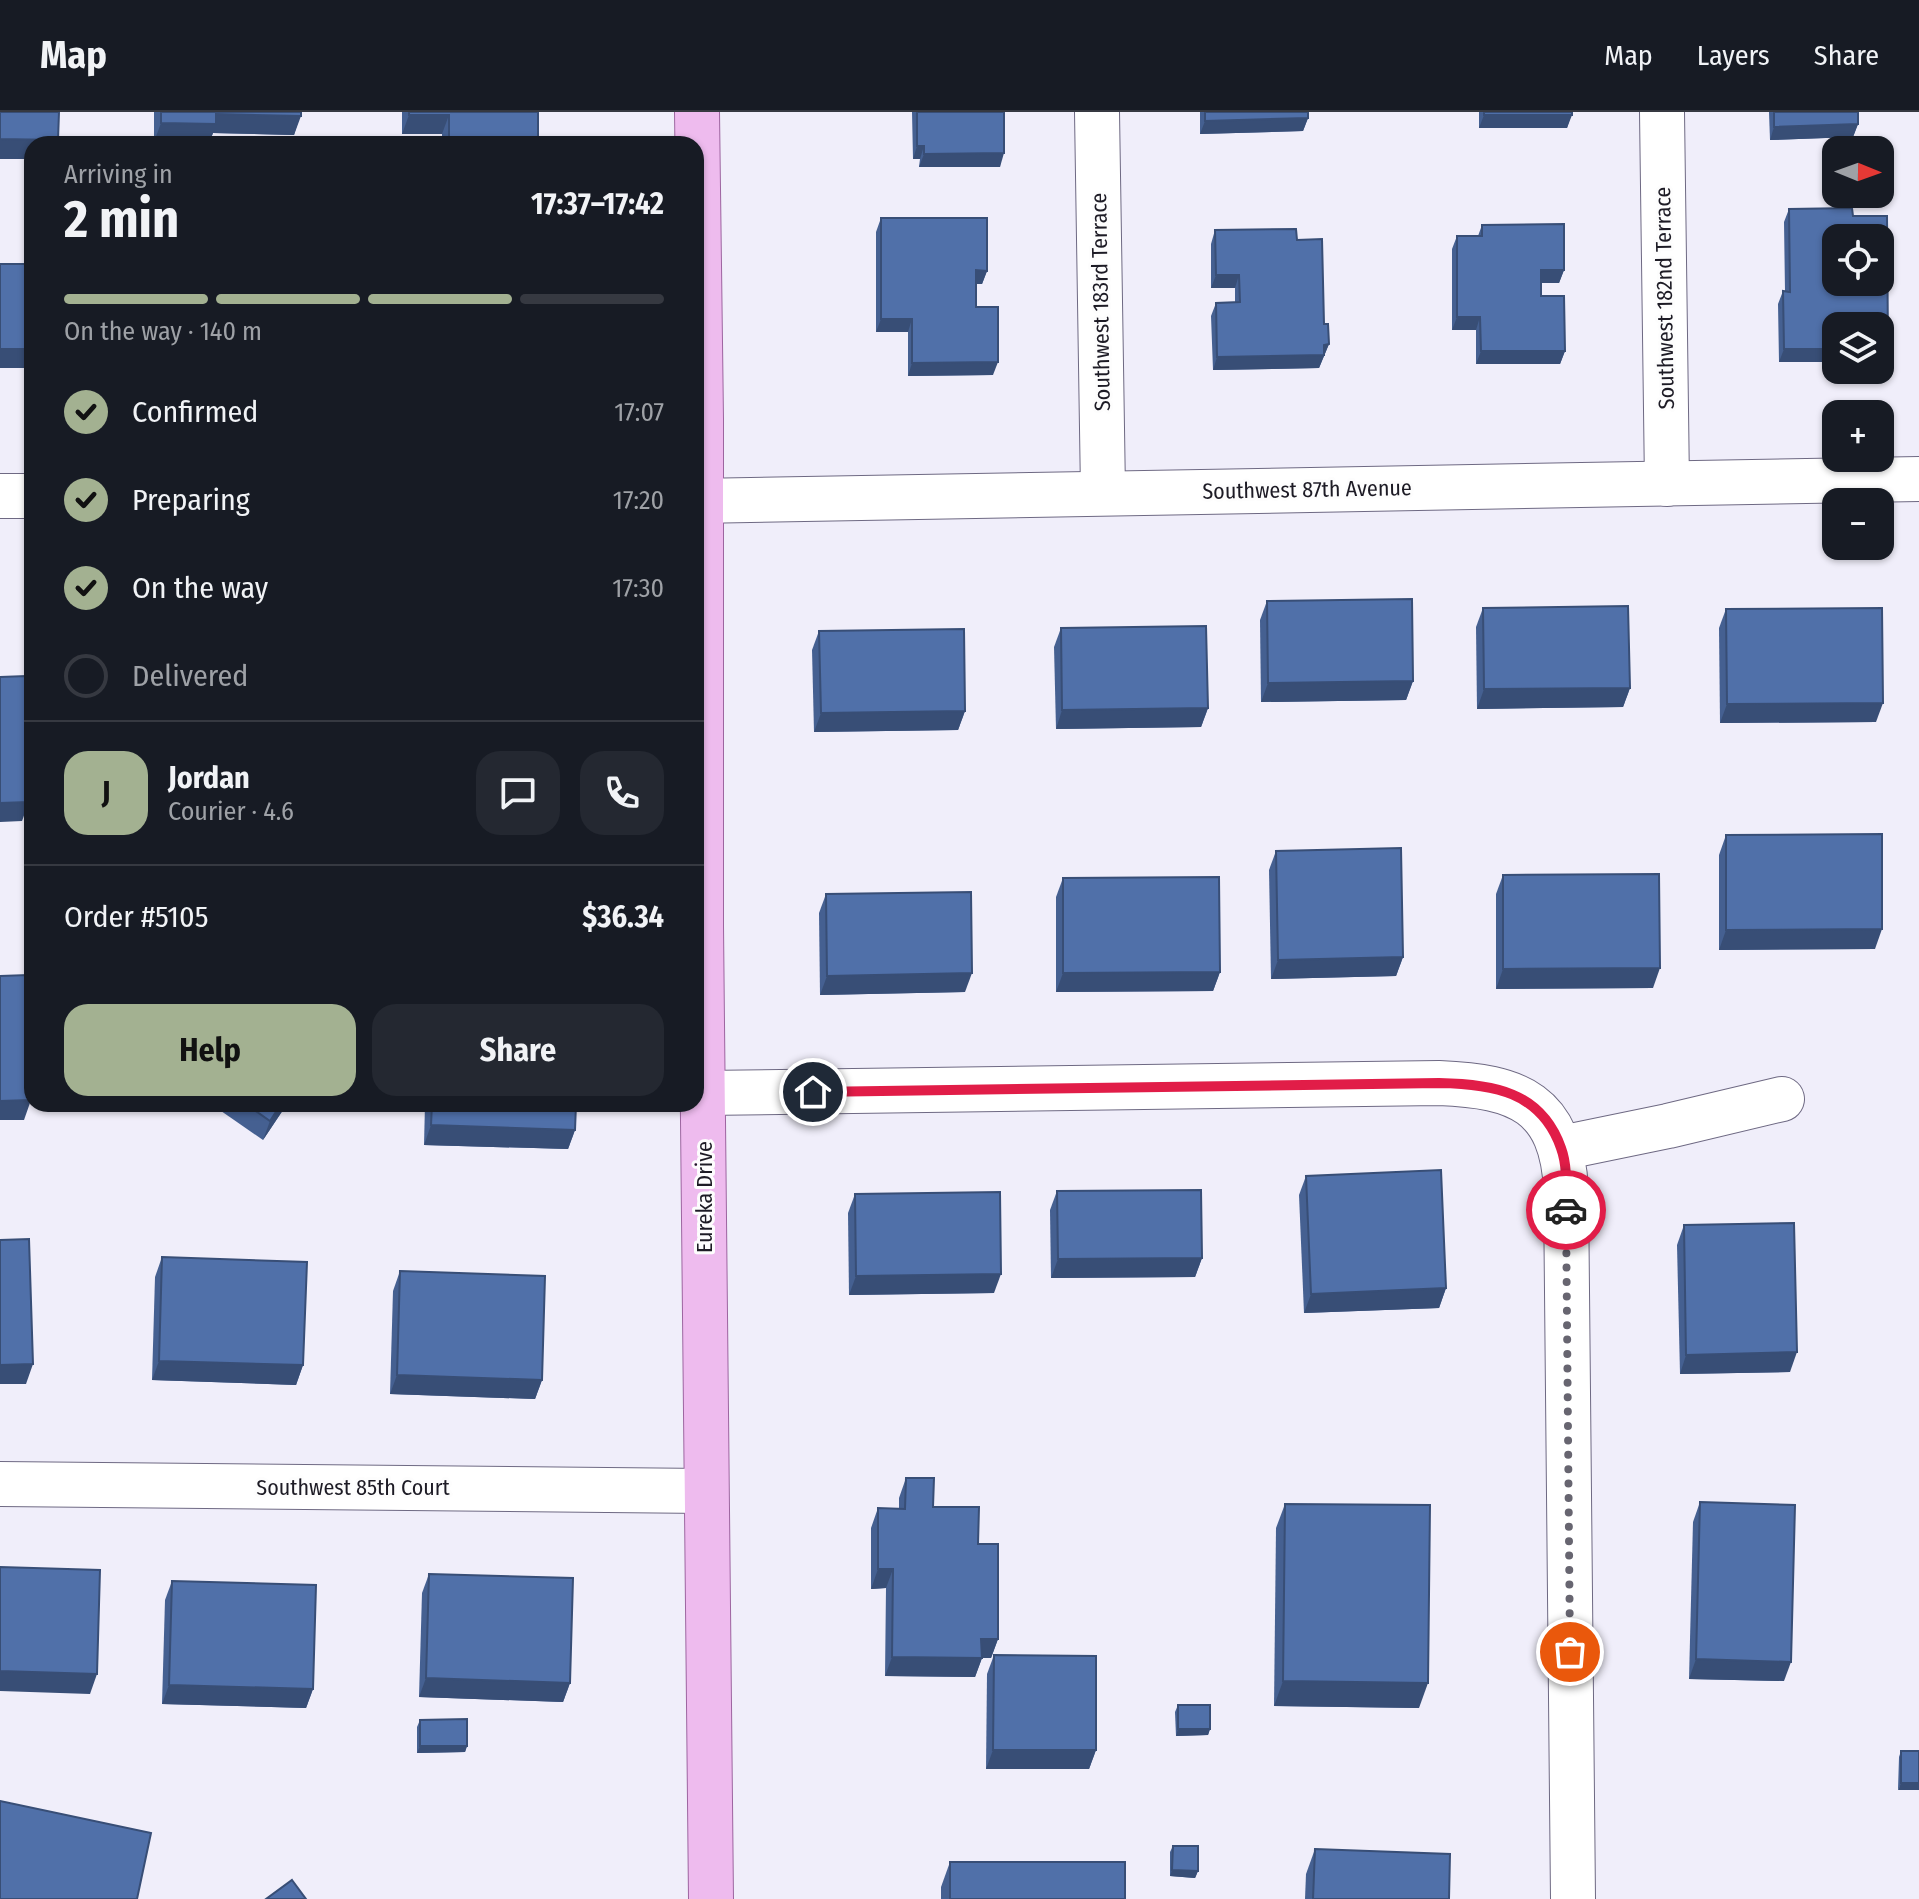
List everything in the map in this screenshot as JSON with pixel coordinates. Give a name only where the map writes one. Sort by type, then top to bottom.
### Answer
[{"type":"main road","name":"Eureka Drive","points":[[697,112],[697,136]]},
{"type":"main road","name":"Eureka Drive","points":[[703,1112],[711,1899]]},
{"type":"street","name":"Southwest 183rd Terrace","points":[[1097,112],[1103,491]]},
{"type":"street","name":"Southwest 182nd Terrace","points":[[1662,112],[1667,484]]},
{"type":"street","name":"Southwest 87th Avenue","points":[[704,501],[1103,491],[1919,479]]},
{"type":"street","points":[[0,496],[24,496]]},
{"type":"street","points":[[704,1093],[1471,1084],[1499,1088],[1525,1100],[1544,1117],[1561,1148],[1566,1190],[1573,1899]]},
{"type":"street","points":[[1561,1148],[1782,1099]]},
{"type":"street","name":"Southwest 85th Court","points":[[0,1484],[706,1491]]},
{"type":"building","points":[[0,112],[59,112],[58,136],[0,139]]},
{"type":"building","points":[[161,112],[301,112],[301,116],[216,114],[216,124],[161,123]]},
{"type":"building","points":[[409,112],[538,112],[538,136],[449,136],[449,115],[409,115]]},
{"type":"building","points":[[917,112],[1004,112],[1004,153],[924,154],[924,146],[917,146]]},
{"type":"building","points":[[1205,112],[1308,112],[1308,118],[1205,121]]},
{"type":"building","points":[[1484,112],[1572,112],[1572,115],[1484,115]]},
{"type":"building","points":[[1774,112],[1858,112],[1858,124],[1774,127]]},
{"type":"building","points":[[1852,208],[1853,216],[1887,216],[1887,224],[1822,224],[1822,296],[1888,296],[1888,312],[1822,312],[1822,349],[1784,349],[1783,291],[1790,292],[1789,209]]},
{"type":"building","points":[[881,218],[987,218],[987,271],[976,270],[976,307],[998,307],[998,362],[912,363],[912,319],[881,319]]},
{"type":"building","points":[[1564,224],[1564,270],[1541,270],[1541,296],[1564,296],[1565,351],[1481,351],[1480,317],[1457,317],[1457,236],[1482,236],[1482,225]]},
{"type":"building","points":[[1296,229],[1297,240],[1322,239],[1324,324],[1328,324],[1329,344],[1324,345],[1324,355],[1217,357],[1216,303],[1240,302],[1239,275],[1216,275],[1215,230]]},
{"type":"building","points":[[0,264],[24,264],[24,349],[0,349]]},
{"type":"building","points":[[1412,599],[1413,681],[1268,683],[1267,601]]},
{"type":"building","points":[[1628,606],[1630,688],[1484,689],[1483,608]]},
{"type":"building","points":[[1882,608],[1883,703],[1727,704],[1726,609]]},
{"type":"building","points":[[1206,626],[1208,708],[1062,710],[1061,628]]},
{"type":"building","points":[[964,629],[965,711],[821,713],[819,631]]},
{"type":"building","points":[[24,676],[24,802],[0,803],[0,677]]},
{"type":"building","points":[[1882,834],[1882,929],[1726,930],[1726,835]]},
{"type":"building","points":[[1401,848],[1403,957],[1278,960],[1276,851]]},
{"type":"building","points":[[1659,874],[1660,968],[1503,969],[1503,875]]},
{"type":"building","points":[[1219,877],[1220,972],[1063,973],[1063,878]]},
{"type":"building","points":[[971,892],[972,973],[827,976],[826,894]]},
{"type":"building","points":[[24,975],[24,1100],[0,1101],[0,976]]},
{"type":"building","points":[[257,1112],[276,1112],[270,1121]]},
{"type":"building","points":[[432,1112],[576,1112],[575,1130],[431,1125]]},
{"type":"building","points":[[1441,1170],[1446,1288],[1311,1294],[1306,1176]]},
{"type":"building","points":[[1201,1190],[1202,1258],[1058,1259],[1057,1191]]},
{"type":"building","points":[[1000,1192],[1001,1274],[856,1276],[855,1194]]},
{"type":"building","points":[[1794,1223],[1797,1352],[1686,1355],[1684,1225]]},
{"type":"building","points":[[29,1239],[33,1364],[0,1365],[0,1240]]},
{"type":"building","points":[[162,1257],[307,1262],[303,1365],[159,1361]]},
{"type":"building","points":[[400,1271],[545,1276],[542,1380],[397,1375]]},
{"type":"building","points":[[906,1478],[934,1478],[933,1507],[979,1507],[978,1544],[998,1544],[998,1639],[981,1639],[982,1658],[892,1657],[893,1569],[878,1569],[878,1508],[905,1509]]},
{"type":"building","points":[[1700,1502],[1795,1505],[1791,1662],[1696,1659]]},
{"type":"building","points":[[1285,1504],[1430,1505],[1428,1683],[1283,1681]]},
{"type":"building","points":[[0,1567],[100,1570],[97,1674],[0,1671]]},
{"type":"building","points":[[429,1574],[573,1578],[570,1683],[426,1678]]},
{"type":"building","points":[[172,1581],[316,1585],[313,1689],[169,1685]]},
{"type":"building","points":[[994,1655],[1096,1656],[1096,1750],[993,1750]]},
{"type":"building","points":[[1178,1705],[1210,1705],[1210,1729],[1178,1729]]},
{"type":"building","points":[[467,1719],[467,1746],[420,1746],[420,1720]]},
{"type":"building","points":[[1901,1751],[1919,1751],[1919,1783],[1901,1783]]},
{"type":"building","points":[[0,1801],[151,1833],[137,1899],[0,1899]]},
{"type":"building","points":[[1173,1846],[1198,1846],[1198,1871],[1172,1870]]},
{"type":"building","points":[[1315,1849],[1450,1854],[1449,1899],[1313,1899]]},
{"type":"building","points":[[950,1862],[1125,1862],[1125,1899],[950,1899]]},
{"type":"building","points":[[292,1880],[306,1899],[266,1899]]},
{"type":"way so far","points":[[1566,1210],[1570,1652]]},
{"type":"route","points":[[813,1092],[1439,1083],[1499,1088],[1525,1100],[1544,1117],[1555,1136],[1565,1166],[1566,1210]]}]
